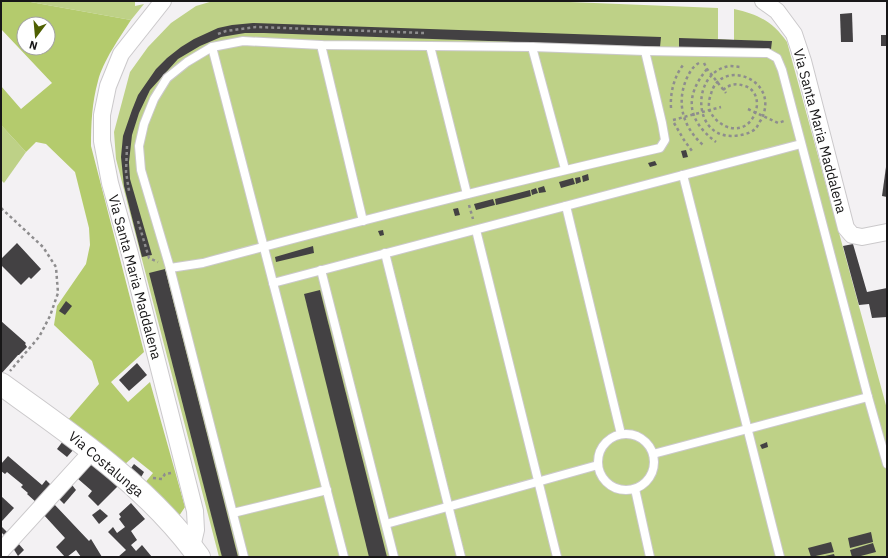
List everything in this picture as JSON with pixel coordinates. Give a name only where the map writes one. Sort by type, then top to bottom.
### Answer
[{"type":"street","name":"Via Santa Maria Maddalena","points":[[163,1],[121,54],[108,86],[102,115],[102,142],[110,183],[130,254],[195,511],[196,552]]},
{"type":"street","name":"Via Santa Maria Maddalena","points":[[150,16],[174,1]]},
{"type":"street","name":"Via Santa Maria Maddalena","points":[[763,1],[777,11],[794,34],[803,61],[846,228],[852,235],[862,237],[887,232]]},
{"type":"street","name":"Via Costalunga","points":[[3,380],[93,450],[140,492],[177,529],[196,552]]},
{"type":"street","points":[[1,551],[93,450]]},
{"type":"lane","points":[[244,557],[170,268],[141,170],[138,146],[144,124],[154,99],[167,78],[187,62],[212,47],[243,40],[321,45],[532,47],[768,53],[777,58],[782,70],[887,464]]},
{"type":"lane","points":[[321,45],[363,221]]},
{"type":"lane","points":[[430,46],[467,194]]},
{"type":"lane","points":[[212,47],[344,557]]},
{"type":"lane","points":[[532,47],[565,170]]},
{"type":"lane","points":[[170,268],[203,263],[467,194],[660,148],[665,140],[645,51]]},
{"type":"lane","points":[[273,283],[801,144]]},
{"type":"lane","points":[[683,175],[780,557]]},
{"type":"lane","points":[[566,206],[621,434]]},
{"type":"lane","points":[[476,230],[557,557]]},
{"type":"lane","points":[[385,254],[461,557]]},
{"type":"lane","points":[[321,270],[394,557]]},
{"type":"lane","points":[[653,454],[868,397]]},
{"type":"lane","points":[[621,434],[641,438],[649,446],[653,454],[654,467],[652,472],[647,481],[635,489],[624,490],[610,486],[603,479],[598,465],[599,454],[602,447],[609,440],[621,434]]},
{"type":"lane","points":[[386,524],[598,465]]},
{"type":"lane","points":[[635,489],[650,557]]},
{"type":"lane","points":[[233,513],[327,490]]},
{"type":"path","points":[[703,146],[688,128],[681,104],[690,72],[696,64],[703,61],[717,83],[726,93]]},
{"type":"path","points":[[683,65],[678,72],[672,93],[671,106],[676,128],[692,151]]},
{"type":"path","points":[[723,90],[729,85],[737,83],[748,86],[755,95],[757,104],[756,113],[750,123],[731,129],[722,125],[714,118],[710,110],[709,100],[712,90],[721,78],[731,75],[743,76],[760,86],[765,95],[766,105],[763,116],[756,128],[749,133],[730,136],[719,133],[711,128],[702,112],[702,94],[706,82],[719,70],[730,66],[742,67]]},
{"type":"path","points":[[707,69],[694,87],[691,100],[694,115],[698,124],[706,134],[716,142]]},
{"type":"path","points":[[662,123],[721,107]]},
{"type":"path","points":[[748,109],[778,123]]},
{"type":"path","points":[[467,194],[476,230]]},
{"type":"path","points":[[1,208],[43,247],[56,267],[58,293],[50,316],[39,337],[3,380]]},
{"type":"path","points":[[150,480],[152,478],[159,480],[168,473],[176,472]]},
{"type":"green space","points":[[1,1],[25,1],[131,20],[112,49],[100,73],[94,97],[92,121],[91,146],[144,352],[111,382],[128,402],[150,382],[185,507],[179,516],[144,484],[153,473],[133,457],[124,465],[67,421],[99,384],[92,361],[54,325],[57,306],[86,264],[90,245],[89,228],[75,172],[46,144],[36,142],[26,152],[1,125],[1,86],[21,109],[52,83],[26,56],[56,56],[56,16],[16,16],[16,45],[1,29]]},
{"type":"green space","points":[[25,1],[135,1],[135,6],[144,4],[131,20]]},
{"type":"green space","points":[[213,1],[545,1],[718,8],[718,39],[734,40],[734,9],[758,16],[770,24],[787,42],[887,409],[887,557],[219,557],[116,159],[114,132],[130,72],[148,47],[171,23],[196,6]]},
{"type":"green space","points":[[1,125],[26,152],[4,183],[1,180]]},
{"type":"building","points":[[852,13],[853,42],[841,42],[840,14]]},
{"type":"building","points":[[253,23],[661,37],[660,47],[264,33],[245,33],[221,37],[200,46],[178,59],[150,90],[139,113],[132,135],[129,162],[130,179],[152,255],[142,257],[124,186],[121,157],[123,136],[138,95],[156,69],[181,47],[218,28]]},
{"type":"building","points":[[881,35],[887,35],[887,46],[881,46]]},
{"type":"building","points":[[679,38],[772,41],[771,49],[679,47]]},
{"type":"building","points":[[686,150],[688,157],[683,158],[681,151]]},
{"type":"building","points":[[655,161],[657,165],[650,167],[648,163]]},
{"type":"building","points":[[887,167],[887,197],[882,196]]},
{"type":"building","points":[[588,174],[589,180],[583,182],[582,176]]},
{"type":"building","points":[[580,177],[581,182],[576,184],[575,178]]},
{"type":"building","points":[[573,178],[575,184],[561,188],[559,182]]},
{"type":"building","points":[[544,186],[546,192],[539,193],[538,188]]},
{"type":"building","points":[[536,188],[538,193],[532,195],[531,190]]},
{"type":"building","points":[[530,190],[531,196],[496,205],[495,199]]},
{"type":"building","points":[[493,199],[495,205],[476,210],[474,204]]},
{"type":"building","points":[[458,208],[460,215],[455,216],[453,209]]},
{"type":"building","points":[[383,230],[384,235],[380,236],[378,231]]},
{"type":"building","points":[[17,243],[41,269],[31,279],[29,277],[21,285],[1,265],[1,259]]},
{"type":"building","points":[[853,244],[867,292],[887,288],[887,317],[872,318],[869,304],[859,305],[843,246]]},
{"type":"building","points":[[313,246],[314,253],[276,262],[275,257]]},
{"type":"building","points":[[165,269],[238,557],[222,557],[149,273]]},
{"type":"building","points":[[320,290],[387,557],[369,557],[304,294]]},
{"type":"building","points":[[66,301],[72,306],[65,315],[59,311]]},
{"type":"building","points":[[1,321],[26,343],[25,344],[27,347],[1,374]]},
{"type":"building","points":[[137,363],[147,375],[129,391],[119,380]]},
{"type":"building","points":[[63,441],[74,449],[67,457],[57,449]]},
{"type":"building","points":[[767,442],[768,447],[762,449],[760,445]]},
{"type":"building","points":[[8,456],[42,485],[46,480],[52,486],[37,503],[21,487],[23,485],[7,472],[5,474],[1,471],[1,464]]},
{"type":"building","points":[[92,462],[118,486],[98,506],[88,496],[92,491],[77,478]]},
{"type":"building","points":[[134,464],[144,472],[140,479],[129,471]]},
{"type":"building","points":[[72,485],[76,490],[64,504],[59,499]]},
{"type":"building","points":[[1,496],[14,508],[2,521],[1,520]]},
{"type":"building","points":[[131,503],[145,519],[131,531],[137,540],[131,545],[136,551],[142,545],[152,557],[118,557],[126,550],[108,532],[113,527],[117,533],[125,527],[119,519],[121,517],[119,514]]},
{"type":"building","points":[[54,504],[89,541],[91,539],[102,557],[81,557],[76,550],[65,557],[56,547],[65,538],[43,514]]},
{"type":"building","points":[[100,509],[108,516],[99,524],[92,515]]},
{"type":"building","points":[[1,526],[7,532],[4,535],[1,532]]},
{"type":"building","points":[[871,532],[873,542],[850,548],[848,538]]},
{"type":"building","points":[[831,542],[834,552],[811,557],[808,548]]},
{"type":"building","points":[[18,543],[24,550],[18,556],[13,548]]},
{"type":"building","points":[[873,543],[876,552],[852,557],[850,550]]},
{"type":"building","points":[[834,554],[835,557],[825,557],[825,556]]}]
